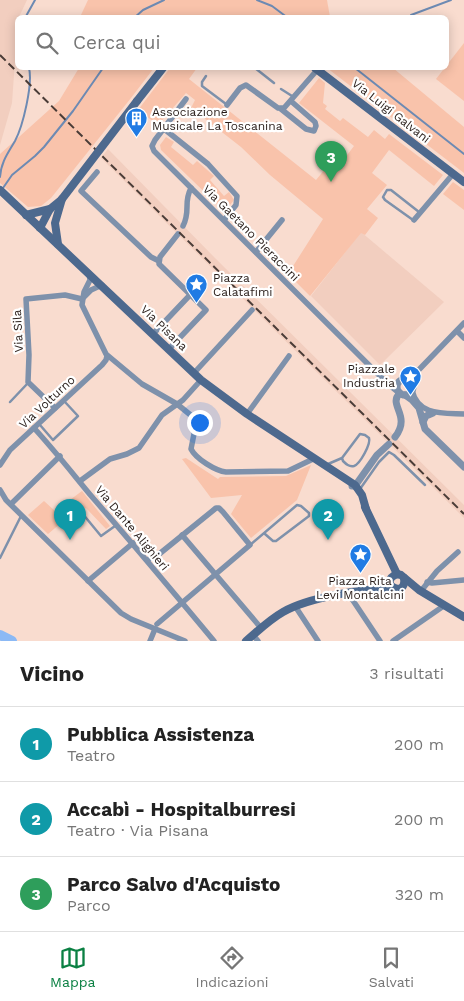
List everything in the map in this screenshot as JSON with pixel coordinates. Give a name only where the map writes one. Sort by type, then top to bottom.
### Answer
[{"type":"main road","points":[[40,228],[160,70]]},
{"type":"main road","name":"Via Luigi Galvani","points":[[320,70],[464,182]]},
{"type":"main road","name":"Via Pisana","points":[[0,190],[201,380],[247,414],[357,488],[397,577],[390,584],[398,589]]},
{"type":"main road","points":[[24,213],[53,212]]},
{"type":"main road","points":[[53,212],[58,244]]},
{"type":"main road","name":"Via Pisana","points":[[325,466],[355,493],[366,510]]},
{"type":"main road","points":[[375,588],[397,577]]},
{"type":"main road","points":[[397,577],[404,585],[398,589]]},
{"type":"main road","points":[[397,577],[464,617]]},
{"type":"main road","points":[[251,639],[261,628],[279,614],[314,600],[375,588],[411,588],[421,591]]},
{"type":"street","points":[[281,109],[293,100],[316,70]]},
{"type":"street","points":[[227,105],[240,88],[246,85],[306,129],[314,131],[315,121],[293,100]]},
{"type":"street","name":"Via Gaetano Pieraccini","points":[[186,99],[153,143],[154,151],[380,374],[402,391]]},
{"type":"street","points":[[163,128],[208,164],[237,196],[236,205],[224,220]]},
{"type":"street","points":[[97,172],[81,191],[151,257],[159,261],[160,266],[206,310],[169,349]]},
{"type":"street","points":[[414,220],[452,174]]},
{"type":"street","points":[[183,226],[188,212],[186,198],[191,188]]},
{"type":"street","points":[[256,252],[282,220]]},
{"type":"street","points":[[159,261],[178,234]]},
{"type":"street","points":[[89,273],[90,282],[82,299],[84,311],[107,356],[148,387],[177,404],[191,415],[195,420],[192,451],[220,471],[286,472],[313,459]]},
{"type":"street","points":[[82,299],[91,290],[102,285]]},
{"type":"street","name":"Via Sila","points":[[28,382],[29,355],[26,299],[65,295],[82,299]]},
{"type":"street","points":[[153,334],[190,295]]},
{"type":"street","points":[[194,373],[252,310]]},
{"type":"street","points":[[409,380],[464,323]]},
{"type":"street","points":[[457,331],[464,338]]},
{"type":"street","name":"Via Volturno","points":[[0,465],[8,452],[103,364],[107,356]]},
{"type":"street","points":[[247,414],[289,356]]},
{"type":"street","points":[[409,380],[402,379],[402,391],[419,408],[426,430],[464,467]]},
{"type":"street","points":[[80,481],[110,459],[139,448],[160,417],[185,398],[201,380]]},
{"type":"street","points":[[395,437],[402,425],[402,416],[395,400],[412,383],[409,380]]},
{"type":"street","points":[[28,382],[55,408]]},
{"type":"street","points":[[402,391],[415,398],[422,406],[433,413]]},
{"type":"street","points":[[423,423],[428,415],[433,413],[464,414]]},
{"type":"street","name":"Via Dante Alighieri","points":[[36,426],[116,525],[133,542],[214,641]]},
{"type":"street","points":[[339,478],[357,488],[379,453],[389,444]]},
{"type":"street","points":[[6,502],[60,456]]},
{"type":"street","points":[[0,490],[6,502],[22,515],[125,616],[156,626],[185,641]]},
{"type":"street","points":[[147,560],[156,556],[218,508],[250,545],[156,626],[150,641]]},
{"type":"street","points":[[182,535],[261,628]]},
{"type":"street","points":[[88,581],[133,542]]},
{"type":"street","points":[[421,591],[437,572],[461,553]]},
{"type":"street","points":[[427,582],[464,580]]},
{"type":"street","points":[[348,593],[380,641]]},
{"type":"street","points":[[393,641],[445,605]]},
{"type":"street","points":[[295,606],[318,641]]},
{"type":"lane","points":[[258,70],[274,83]]},
{"type":"lane","points":[[206,76],[202,86],[227,105]]},
{"type":"lane","points":[[281,89],[293,100]]},
{"type":"lane","points":[[414,220],[408,218],[383,198],[386,190],[391,190],[420,213]]},
{"type":"lane","points":[[10,402],[28,382]]},
{"type":"lane","points":[[36,426],[53,440],[78,416],[64,400]]},
{"type":"lane","points":[[325,466],[342,458],[359,435],[364,434],[369,438],[369,445],[356,464],[347,465],[342,461],[342,458]]},
{"type":"lane","points":[[357,488],[389,452],[425,485]]},
{"type":"lane","points":[[250,545],[297,505],[309,513],[309,516],[276,541],[273,541],[265,534]]},
{"type":"lane","points":[[82,514],[101,536],[116,525]]},
{"type":"lane","points":[[0,558],[22,515]]},
{"type":"shaded area","points":[[0,0],[27,0],[20,15],[15,15],[15,60],[12,103],[0,145]]},
{"type":"shaded area","points":[[88,0],[327,0],[330,15],[81,15]]},
{"type":"shaded area","points":[[464,43],[464,101],[436,79],[443,70],[449,70],[449,62]]},
{"type":"shaded area","points":[[78,70],[152,70],[51,198],[41,206],[28,207],[0,183],[0,154],[59,101]]},
{"type":"shaded area","points":[[168,70],[196,70],[189,79],[316,180],[334,158],[341,163],[354,146],[299,103],[319,78],[325,83],[323,103],[327,106],[325,109],[340,121],[343,118],[368,137],[374,130],[385,139],[389,134],[443,175],[434,186],[389,150],[372,173],[387,185],[367,209],[378,218],[365,235],[361,233],[310,296],[288,274],[323,219],[270,175],[241,147],[191,108],[195,100],[186,93],[158,125],[138,110]]},
{"type":"shaded area","points":[[330,70],[395,70],[464,127],[464,173]]},
{"type":"shaded area","points":[[166,137],[174,142],[171,147],[193,165],[197,161],[214,176],[210,180],[224,196],[229,192],[234,200],[226,210],[222,209],[161,150],[160,145]]},
{"type":"shaded area","points":[[108,149],[464,505],[464,518],[101,158]]},
{"type":"shaded area","points":[[453,182],[464,190],[464,210],[443,194]]},
{"type":"shaded area","points":[[361,232],[444,302],[380,365],[311,296]]},
{"type":"shaded area","points":[[186,458],[218,479],[220,477],[286,476],[311,465],[297,500],[251,538],[231,514],[242,495],[211,498],[182,459]]},
{"type":"shaded area","points":[[82,491],[110,526],[106,529],[86,508],[74,512],[48,534],[28,515],[44,501],[55,511]]},
{"type":"waterway","points":[[27,15],[35,0]]},
{"type":"waterway","points":[[137,15],[143,10],[164,0]]},
{"type":"waterway","points":[[257,0],[272,6],[284,15]]},
{"type":"waterway","points":[[411,15],[451,0]]},
{"type":"waterway","points":[[0,177],[3,162],[15,141],[24,116],[30,84],[29,70]]},
{"type":"waterway","points":[[3,188],[12,175],[44,147],[73,111],[102,70]]},
{"type":"waterway","points":[[358,70],[464,154]]},
{"type":"waterway","points":[[0,635],[12,641]]},
{"type":"railway","points":[[0,55],[15,70]]},
{"type":"railway","points":[[15,70],[464,514]]},
{"type":"place","name":"Associazione Musicale La Toscanina","points":[[136,138]]},
{"type":"place","name":"Parco Salvo d'Acquisto","points":[[331,182]]},
{"type":"place","name":"Piazza Calatafimi","points":[[197,304]]},
{"type":"place","name":"Piazzale Industria","points":[[411,395]]},
{"type":"place","name":"Pubblica Assistenza","points":[[70,540]]},
{"type":"place","name":"Accabì - Hospitalburresi","points":[[328,540]]},
{"type":"place","name":"Piazza Rita Levi Montalcini","points":[[360,573]]}]
